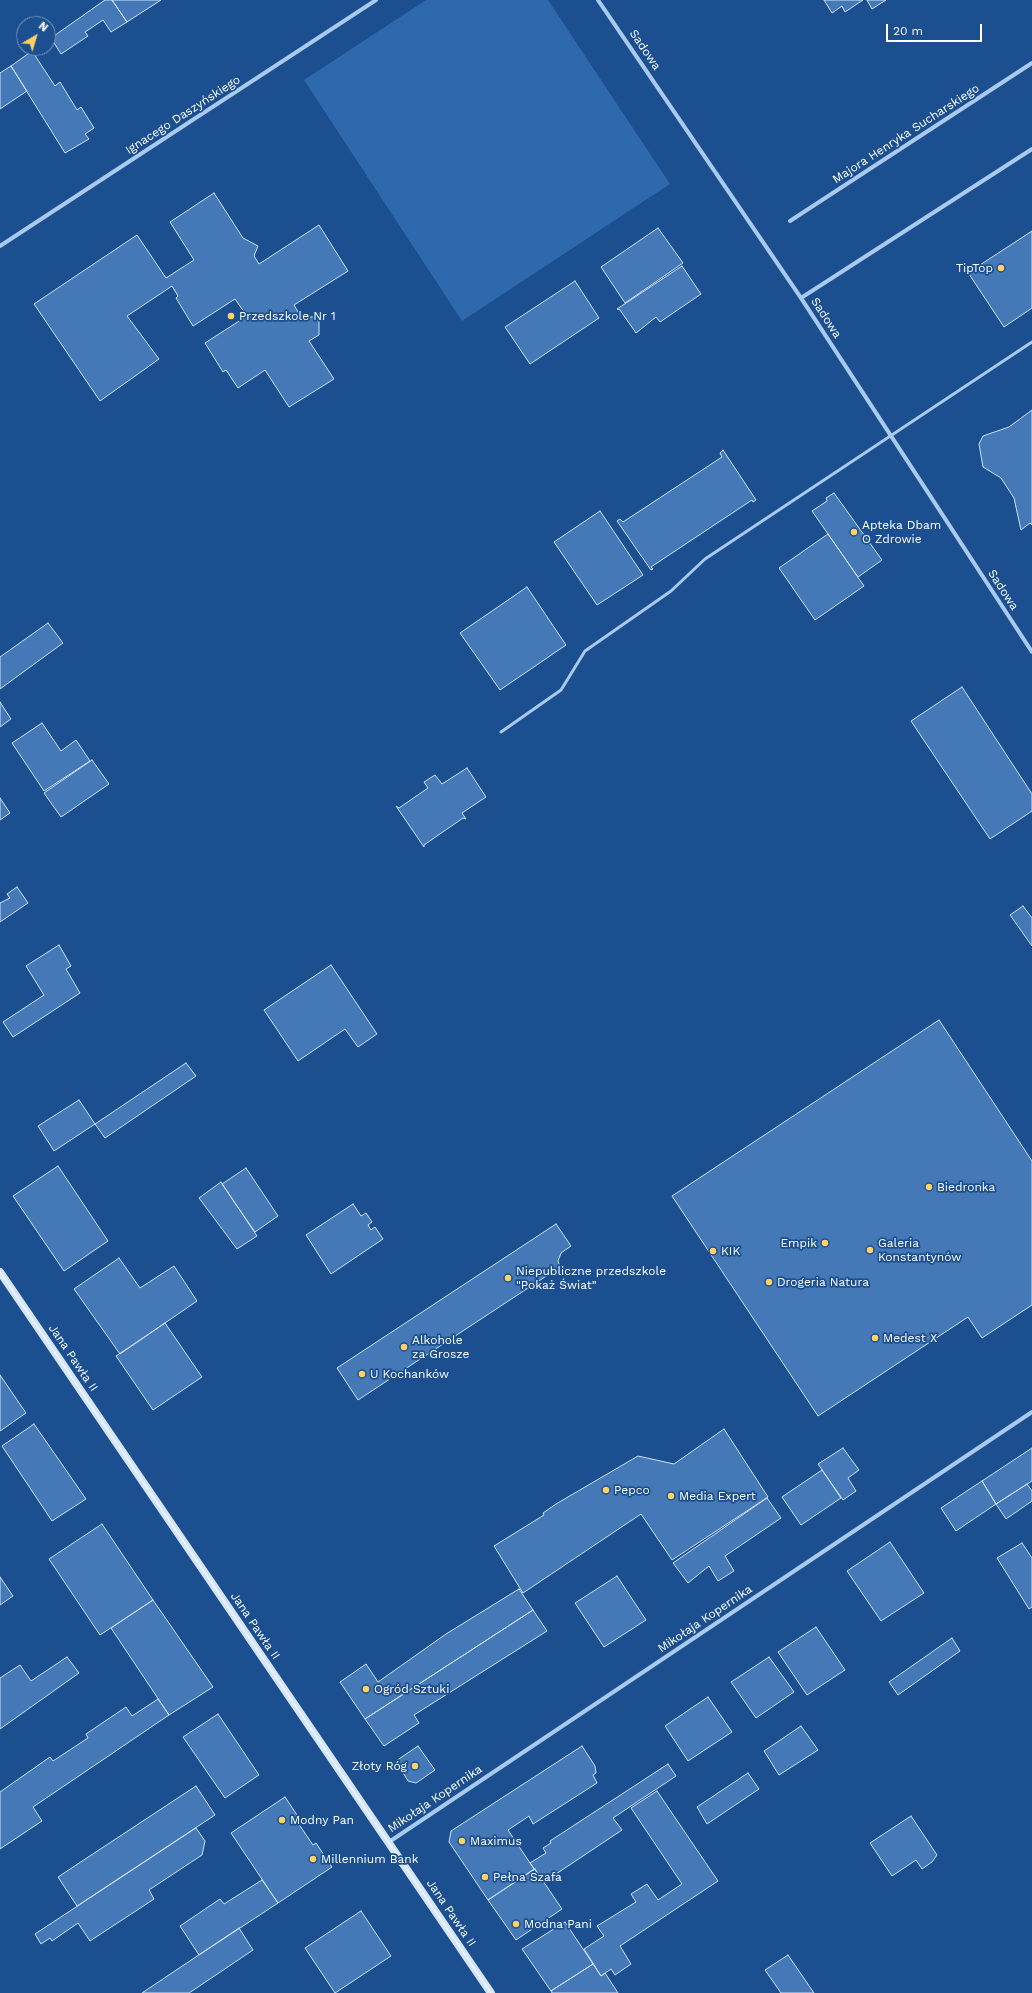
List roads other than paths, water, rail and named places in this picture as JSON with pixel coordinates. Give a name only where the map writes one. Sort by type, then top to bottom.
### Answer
[{"type":"main road","name":"Jana Pawła II","points":[[0,1272],[491,1993]]},
{"type":"street","name":"Ignacego Daszyńskiego","points":[[0,246],[376,0]]},
{"type":"street","name":"Sadowa","points":[[598,0],[801,298],[1032,652]]},
{"type":"street","name":"Majora Henryka Sucharskiego","points":[[790,221],[1032,63]]},
{"type":"street","points":[[801,298],[1032,149]]},
{"type":"street","name":"Mikołaja Kopernika","points":[[388,1842],[1032,1412]]},
{"type":"lane","points":[[501,732],[561,690],[585,651],[671,591],[705,558],[1032,342]]},
{"type":"tram line","points":[[0,1272],[491,1993]]},
{"type":"place","name":"TipTop","points":[[1001,268]]},
{"type":"place","name":"Przedszkole Nr 1","points":[[231,316]]},
{"type":"place","name":"Apteka Dbam O Zdrowie","points":[[854,532]]},
{"type":"place","name":"Biedronka","points":[[929,1187]]},
{"type":"place","name":"Empik","points":[[825,1243]]},
{"type":"place","name":"Galeria Konstantynów","points":[[870,1250]]},
{"type":"place","name":"KIK","points":[[713,1251]]},
{"type":"place","name":"Niepubliczne przedszkole \"Pokaż Świat\"","points":[[508,1278]]},
{"type":"place","name":"Drogeria Natura","points":[[769,1282]]},
{"type":"place","name":"Medest X","points":[[875,1338]]},
{"type":"place","name":"Alkohole za Grosze","points":[[404,1347]]},
{"type":"place","name":"U Kochanków","points":[[362,1374]]},
{"type":"place","name":"Pepco","points":[[606,1490]]},
{"type":"place","name":"Media Expert","points":[[671,1496]]},
{"type":"place","name":"Ogród Sztuki","points":[[366,1689]]},
{"type":"place","name":"Złoty Róg","points":[[415,1766]]},
{"type":"place","name":"Modny Pan","points":[[282,1820]]},
{"type":"place","name":"Maximus","points":[[462,1841]]},
{"type":"place","name":"Millennium Bank","points":[[313,1859]]},
{"type":"place","name":"Pełna Szafa","points":[[485,1877]]},
{"type":"place","name":"Modna Pani","points":[[516,1924]]}]
